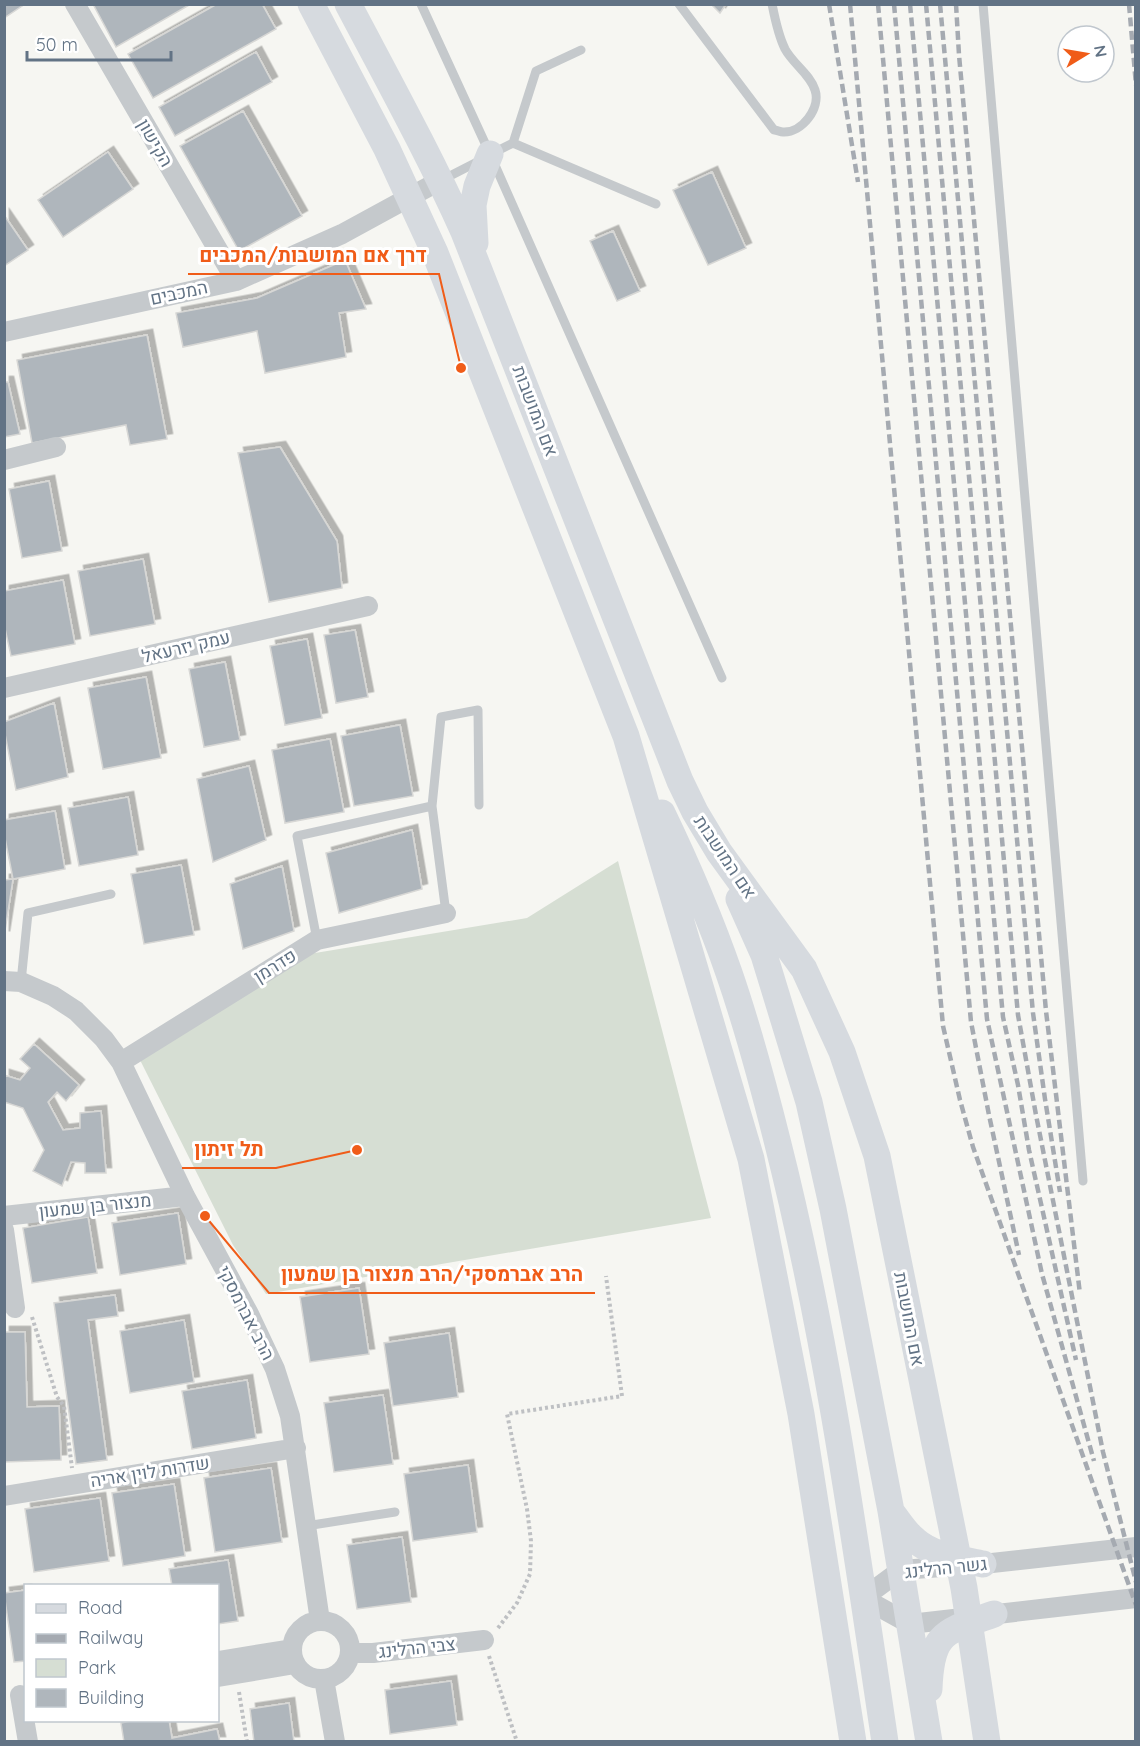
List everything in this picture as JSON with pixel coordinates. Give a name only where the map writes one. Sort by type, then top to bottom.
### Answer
[{"type":"main road","name":"אם המושבות","points":[[311,4],[410,196],[435,253],[626,736],[750,1159],[801,1414],[853,1742]]},
{"type":"main road","name":"אם המושבות","points":[[348,4],[441,180],[478,265],[694,812],[718,852],[804,969],[842,1052],[877,1156],[964,1588],[987,1742]]},
{"type":"main road","points":[[478,265],[473,204],[477,186],[502,149]]},
{"type":"main road","points":[[626,736],[680,850],[729,973],[759,1071],[797,1218],[823,1348],[885,1742]]},
{"type":"main road","points":[[718,852],[764,955],[809,1102],[833,1209],[891,1511],[929,1742]]},
{"type":"main road","points":[[891,1511],[916,1542],[948,1557],[983,1564]]},
{"type":"main road","points":[[929,1742],[930,1664],[936,1646],[946,1633],[993,1614]]},
{"type":"street","name":"הקישון","points":[[75,4],[236,281]]},
{"type":"street","name":"המכבים","points":[[4,332],[236,281],[342,234],[441,180]]},
{"type":"street","points":[[4,460],[56,447]]},
{"type":"street","name":"עמק יזרעאל","points":[[4,688],[368,606]]},
{"type":"street","name":"פדרמן","points":[[121,1062],[317,940],[446,913]]},
{"type":"street","name":"הרב אברמסקי","points":[[13,981],[53,996],[76,1011],[104,1040],[121,1062],[185,1196],[249,1314],[275,1369],[290,1416],[320,1621]]},
{"type":"street","name":"מנצור בן שמעון","points":[[4,1216],[185,1196]]},
{"type":"street","points":[[4,1230],[15,1308]]},
{"type":"street","name":"שדרות לוין אריה","points":[[4,1496],[296,1448]]},
{"type":"street","name":"גשר הרלינג","points":[[863,1598],[901,1570],[983,1564],[1136,1546]]},
{"type":"street","points":[[863,1598],[909,1624],[1136,1598]]},
{"type":"street","points":[[320,1621],[329,1623],[338,1627],[345,1634],[350,1653],[342,1670],[334,1676],[316,1679],[300,1671],[293,1656],[293,1640],[303,1627],[311,1623],[320,1621]]},
{"type":"street","name":"צבי הרלינג","points":[[350,1653],[373,1653],[484,1641]]},
{"type":"street","points":[[219,1661],[293,1656]]},
{"type":"street","points":[[227,1676],[293,1656]]},
{"type":"street","points":[[324,1679],[335,1742]]},
{"type":"street","points":[[17,1704],[28,1742]]},
{"type":"lane","points":[[421,4],[502,149],[722,678]]},
{"type":"lane","points":[[679,4],[774,130],[785,132],[797,128],[809,119],[816,103],[815,90],[786,50],[776,25],[772,4]]},
{"type":"lane","points":[[983,4],[1083,1180]]},
{"type":"lane","points":[[441,180],[502,149],[536,71],[580,50]]},
{"type":"lane","points":[[502,149],[656,204]]},
{"type":"lane","points":[[446,913],[432,806],[441,717],[478,710],[479,805]]},
{"type":"lane","points":[[317,940],[297,836],[432,806]]},
{"type":"lane","points":[[13,981],[28,913],[111,894]]},
{"type":"lane","points":[[306,1526],[395,1512]]},
{"type":"path","points":[[517,1742],[484,1641],[497,1629],[517,1603],[530,1574],[531,1541],[527,1509],[507,1414],[622,1396],[606,1276]]},
{"type":"path","points":[[15,1308],[29,1308],[57,1397],[64,1406],[74,1484]]},
{"type":"path","points":[[227,1676],[247,1742]]},
{"type":"green space","points":[[618,861],[711,1218],[266,1294],[233,1245],[139,1058],[297,956],[527,918]]},
{"type":"building","points":[[4,4],[25,4],[4,18]]},
{"type":"building","points":[[93,4],[191,4],[116,47]]},
{"type":"building","points":[[217,4],[262,4],[276,29],[153,98],[128,54]]},
{"type":"building","points":[[711,4],[726,4],[720,13]]},
{"type":"building","points":[[256,52],[272,82],[175,136],[159,107]]},
{"type":"building","points":[[243,111],[302,216],[239,251],[180,146]]},
{"type":"building","points":[[108,152],[133,189],[63,237],[38,200]]},
{"type":"building","points":[[712,172],[746,248],[708,265],[673,190]]},
{"type":"building","points":[[4,215],[28,250],[4,266]]},
{"type":"building","points":[[613,231],[640,291],[617,301],[590,241]]},
{"type":"building","points":[[345,260],[366,309],[339,313],[346,357],[265,373],[257,331],[183,347],[176,313],[257,298]]},
{"type":"building","points":[[147,335],[167,439],[130,445],[126,425],[32,443],[17,360]]},
{"type":"building","points":[[4,382],[8,382],[20,434],[4,437]]},
{"type":"building","points":[[280,447],[337,541],[342,588],[269,602],[238,453]]},
{"type":"building","points":[[49,481],[62,551],[22,558],[9,489]]},
{"type":"building","points":[[143,559],[155,624],[90,636],[78,571]]},
{"type":"building","points":[[63,580],[75,644],[11,656],[4,624],[4,591]]},
{"type":"building","points":[[355,630],[368,697],[336,703],[324,635]]},
{"type":"building","points":[[307,639],[322,718],[285,725],[270,646]]},
{"type":"building","points":[[225,662],[240,740],[204,747],[189,669]]},
{"type":"building","points":[[146,677],[161,758],[103,769],[88,688]]},
{"type":"building","points":[[54,703],[68,777],[16,790],[4,722]]},
{"type":"building","points":[[400,725],[413,796],[354,806],[341,736]]},
{"type":"building","points":[[330,739],[344,812],[285,823],[272,750]]},
{"type":"building","points":[[249,766],[266,840],[213,862],[197,779]]},
{"type":"building","points":[[128,797],[138,855],[79,866],[68,808]]},
{"type":"building","points":[[55,811],[65,869],[13,879],[4,833],[4,820]]},
{"type":"building","points":[[412,830],[422,889],[339,913],[326,853]]},
{"type":"building","points":[[181,865],[194,935],[144,944],[131,874]]},
{"type":"building","points":[[282,866],[294,931],[243,949],[230,884]]},
{"type":"building","points":[[13,879],[4,937],[4,880]]},
{"type":"building","points":[[34,1044],[79,1085],[66,1101],[57,1092],[48,1102],[63,1130],[80,1128],[80,1113],[101,1111],[106,1173],[85,1173],[85,1163],[71,1162],[62,1186],[33,1171],[44,1150],[23,1108],[4,1102],[4,1075],[20,1080],[30,1068],[20,1059]]},
{"type":"building","points":[[178,1213],[186,1264],[120,1275],[112,1223]]},
{"type":"building","points":[[88,1217],[97,1273],[32,1283],[23,1228]]},
{"type":"building","points":[[359,1288],[369,1354],[310,1362],[300,1297]]},
{"type":"building","points":[[115,1295],[118,1316],[88,1320],[107,1460],[76,1464],[54,1303]]},
{"type":"building","points":[[184,1320],[194,1382],[130,1393],[120,1331]]},
{"type":"building","points":[[4,1332],[25,1332],[27,1407],[59,1406],[61,1460],[4,1462]]},
{"type":"building","points":[[449,1333],[458,1397],[393,1406],[384,1343]]},
{"type":"building","points":[[247,1380],[256,1438],[192,1449],[182,1391]]},
{"type":"building","points":[[383,1395],[393,1464],[334,1472],[324,1403]]},
{"type":"building","points":[[468,1465],[477,1532],[413,1541],[404,1474]]},
{"type":"building","points":[[271,1468],[282,1542],[215,1552],[204,1478]]},
{"type":"building","points":[[174,1484],[185,1556],[123,1566],[112,1493]]},
{"type":"building","points":[[100,1498],[109,1561],[34,1572],[25,1509]]},
{"type":"building","points":[[402,1537],[411,1602],[357,1609],[347,1545]]},
{"type":"building","points":[[228,1560],[238,1621],[219,1624],[219,1584],[172,1584],[169,1569]]},
{"type":"building","points":[[24,1590],[24,1661],[14,1662],[4,1593]]},
{"type":"building","points":[[451,1681],[457,1725],[390,1734],[385,1690]]},
{"type":"building","points":[[289,1703],[294,1742],[254,1742],[250,1709]]},
{"type":"building","points":[[169,1722],[172,1738],[217,1729],[220,1742],[124,1742],[121,1723]]},
{"type":"railway","points":[[829,4],[858,182]]},
{"type":"railway","points":[[850,4],[943,1026],[973,1147],[1136,1605]]},
{"type":"railway","points":[[878,4],[971,1022],[1019,1255]]},
{"type":"railway","points":[[894,4],[987,1019],[1042,1274],[1094,1461]]},
{"type":"railway","points":[[910,4],[1003,1017],[1029,1150],[1076,1360]]},
{"type":"railway","points":[[926,4],[1018,1015],[1103,1452],[1136,1582]]},
{"type":"railway","points":[[940,4],[1033,1013],[1060,1192]]},
{"type":"railway","points":[[956,4],[1046,1011],[1080,1294]]},
{"type":"railway","points":[[1129,4],[1136,85]]},
{"type":"place","name":"דרך אם המושבות/המכבים","points":[[461,368]]},
{"type":"place","name":"תל זיתון","points":[[357,1150]]},
{"type":"place","name":"הרב אברמסקי/הרב מנצור בן שמעון","points":[[205,1216]]}]
